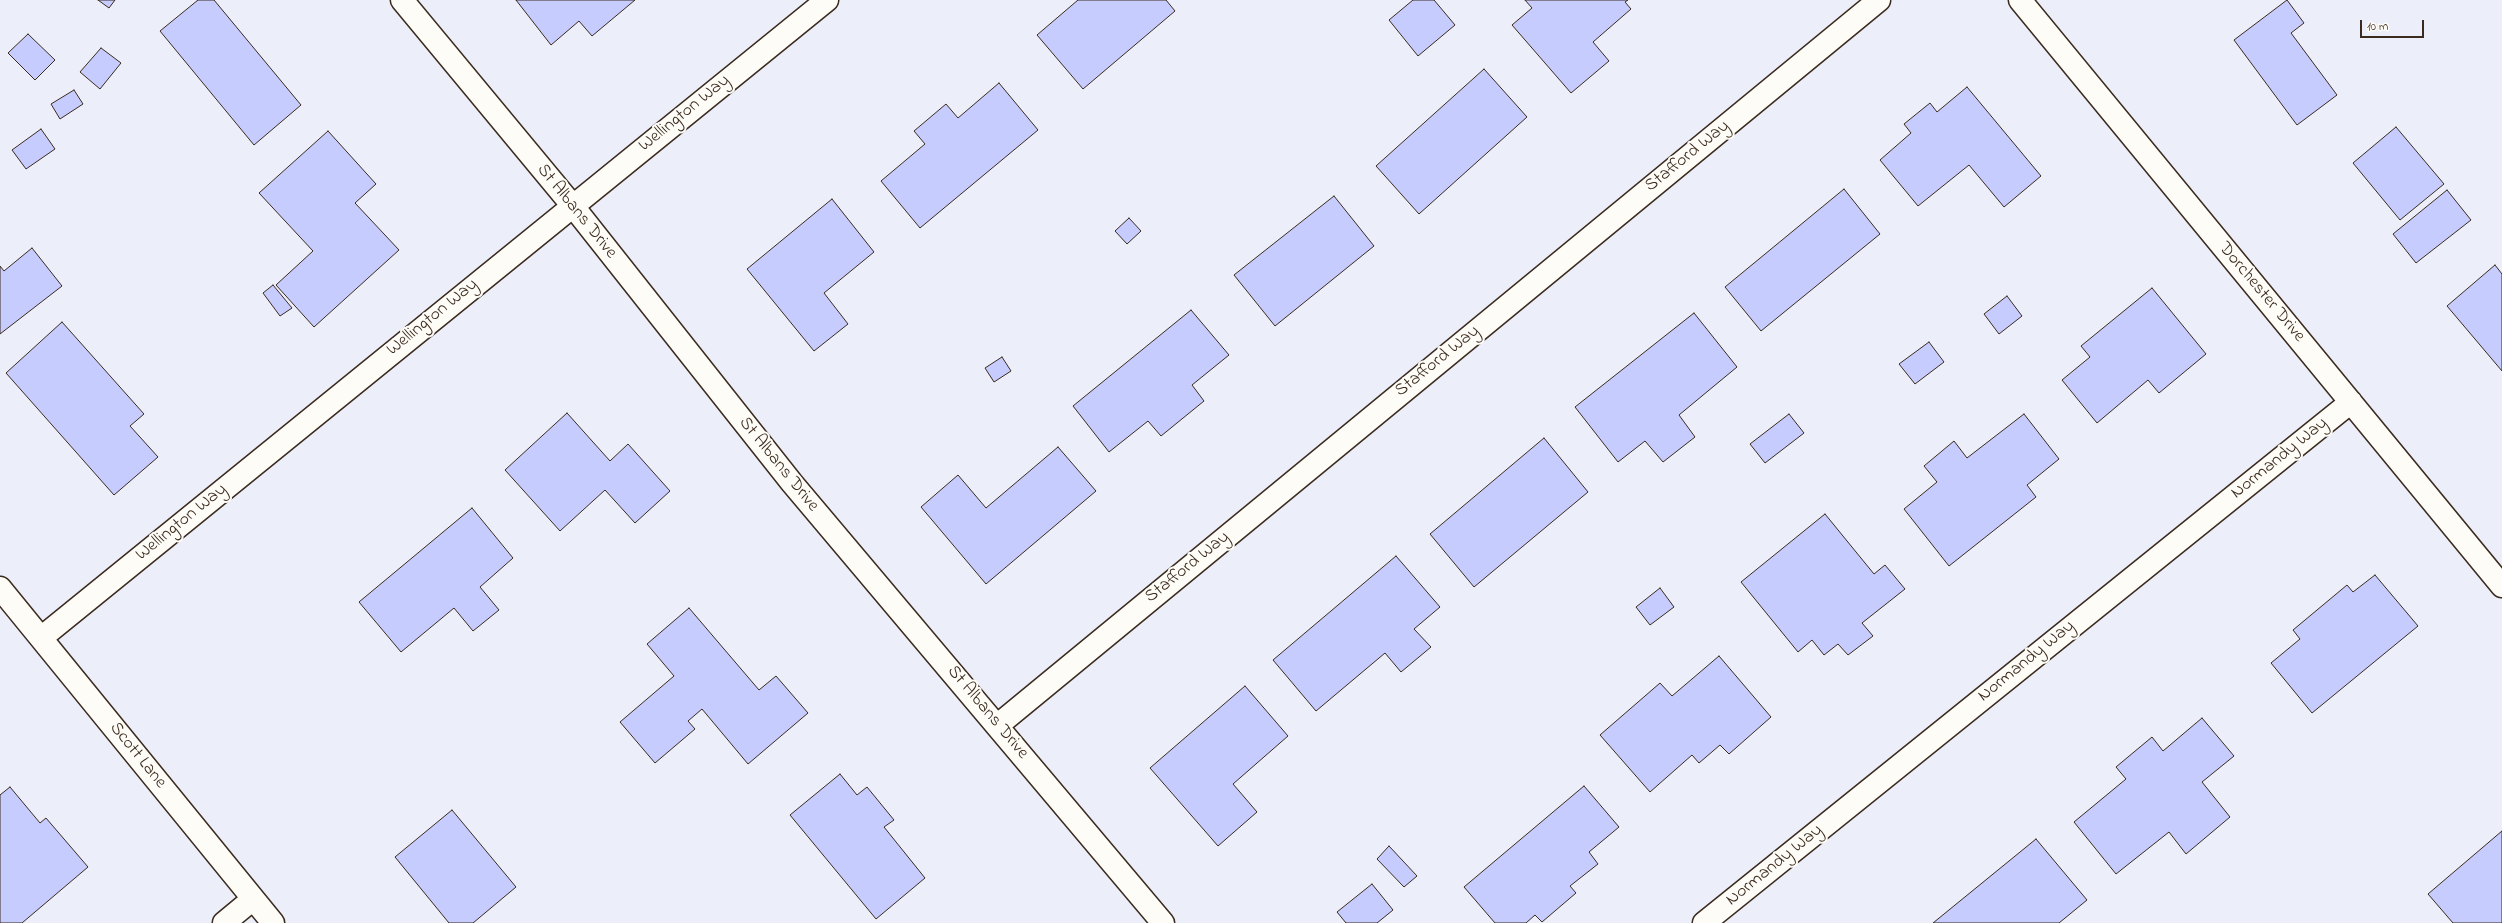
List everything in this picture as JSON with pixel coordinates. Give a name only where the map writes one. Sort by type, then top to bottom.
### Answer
[{"type":"street","name":"St Albans Drive","points":[[402,0],[572,205],[792,483],[998,725],[1163,923]]},
{"type":"street","name":"Wellington Way","points":[[41,638],[572,205],[827,0]]},
{"type":"street","name":"Stafford Way","points":[[998,725],[1879,0]]},
{"type":"street","name":"Dorchester Drive","points":[[2020,0],[2502,586]]},
{"type":"street","name":"Normandy Way","points":[[1704,923],[2351,402]]},
{"type":"street","name":"Scott Lane","points":[[0,588],[273,923]]},
{"type":"street","points":[[224,923],[253,899]]},
{"type":"building","points":[[98,0],[115,0],[109,8]]},
{"type":"building","points":[[198,0],[214,0],[301,105],[254,145],[160,31]]},
{"type":"building","points":[[516,0],[635,0],[592,36],[579,21],[551,45]]},
{"type":"building","points":[[1078,0],[1166,0],[1175,11],[1083,89],[1037,35]]},
{"type":"building","points":[[1413,0],[1434,0],[1455,25],[1418,56],[1389,20]]},
{"type":"building","points":[[1525,0],[1628,0],[1625,2],[1631,9],[1593,42],[1609,61],[1571,93],[1512,25],[1532,8]]},
{"type":"building","points":[[2287,0],[2304,23],[2291,33],[2337,95],[2297,125],[2234,40]]},
{"type":"building","points":[[28,34],[55,60],[35,80],[8,53]]},
{"type":"building","points":[[101,48],[121,63],[100,89],[80,72]]},
{"type":"building","points":[[1484,69],[1527,117],[1419,214],[1376,166]]},
{"type":"building","points":[[999,83],[1038,130],[920,228],[881,181],[925,144],[914,131],[946,104],[958,118]]},
{"type":"building","points":[[1967,87],[2041,176],[2004,207],[1969,165],[1918,206],[1880,160],[1911,133],[1904,124],[1930,103],[1937,112]]},
{"type":"building","points":[[74,90],[83,104],[60,119],[51,104]]},
{"type":"building","points":[[2396,127],[2444,184],[2400,220],[2353,163]]},
{"type":"building","points":[[41,129],[55,149],[26,169],[12,150]]},
{"type":"building","points":[[328,131],[376,184],[355,203],[399,250],[314,327],[276,285],[313,251],[259,193]]},
{"type":"building","points":[[1844,189],[1880,234],[1761,331],[1725,287]]},
{"type":"building","points":[[2447,190],[2471,220],[2416,263],[2393,234]]},
{"type":"building","points":[[1334,196],[1374,246],[1275,326],[1234,275]]},
{"type":"building","points":[[832,199],[874,252],[824,293],[848,324],[814,351],[747,269]]},
{"type":"building","points":[[1129,218],[1141,231],[1127,244],[1115,231]]},
{"type":"building","points":[[32,248],[62,286],[0,334],[0,266],[4,271]]},
{"type":"building","points":[[2495,265],[2502,274],[2502,371],[2447,306]]},
{"type":"building","points":[[273,285],[292,308],[280,316],[263,293]]},
{"type":"building","points":[[2152,288],[2206,354],[2159,393],[2148,380],[2097,423],[2062,380],[2090,357],[2081,346]]},
{"type":"building","points":[[2007,296],[2022,316],[1999,334],[1984,314]]},
{"type":"building","points":[[1191,310],[1229,355],[1192,385],[1204,401],[1161,436],[1148,421],[1109,452],[1073,406]]},
{"type":"building","points":[[1694,313],[1737,367],[1679,415],[1695,437],[1663,462],[1645,441],[1618,462],[1575,407]]},
{"type":"building","points":[[62,322],[144,414],[130,426],[158,457],[114,495],[6,373]]},
{"type":"building","points":[[1929,342],[1944,362],[1915,384],[1899,364]]},
{"type":"building","points":[[1002,357],[1011,371],[994,382],[985,368]]},
{"type":"building","points":[[567,413],[610,461],[628,444],[670,491],[635,523],[605,490],[560,531],[505,470]]},
{"type":"building","points":[[1789,414],[1804,433],[1765,463],[1750,444]]},
{"type":"building","points":[[2024,414],[2059,459],[2027,485],[2036,497],[1949,566],[1904,509],[1937,482],[1924,466],[1954,441],[1967,458]]},
{"type":"building","points":[[1544,438],[1588,492],[1474,587],[1430,534]]},
{"type":"building","points":[[1058,447],[1096,491],[986,584],[921,507],[958,475],[986,508]]},
{"type":"building","points":[[472,508],[513,558],[480,587],[499,610],[473,631],[454,608],[401,652],[359,602]]},
{"type":"building","points":[[1825,514],[1874,574],[1885,565],[1905,589],[1862,623],[1873,636],[1848,655],[1838,644],[1824,655],[1812,640],[1798,652],[1741,582]]},
{"type":"building","points":[[1396,556],[1440,607],[1414,629],[1431,647],[1401,672],[1385,653],[1316,711],[1273,660]]},
{"type":"building","points":[[2375,575],[2418,626],[2312,713],[2271,663],[2300,639],[2293,630],[2347,585],[2353,592]]},
{"type":"building","points":[[1660,588],[1674,607],[1650,625],[1636,607]]},
{"type":"building","points":[[689,608],[759,690],[776,676],[808,713],[748,764],[702,709],[688,721],[695,729],[655,763],[620,722],[674,676],[647,644]]},
{"type":"building","points":[[1719,656],[1771,717],[1729,754],[1720,745],[1699,763],[1692,755],[1650,792],[1600,735],[1660,683],[1672,696]]},
{"type":"building","points":[[1245,686],[1288,736],[1233,784],[1257,812],[1218,846],[1150,768]]},
{"type":"building","points":[[2202,718],[2234,756],[2202,782],[2230,817],[2186,854],[2169,832],[2116,874],[2074,822],[2126,779],[2116,767],[2152,737],[2163,751]]},
{"type":"building","points":[[840,774],[857,795],[867,787],[894,820],[884,827],[925,878],[876,919],[790,815]]},
{"type":"building","points":[[1584,786],[1619,827],[1589,852],[1598,864],[1570,886],[1576,893],[1542,922],[1535,915],[1526,923],[1495,923],[1464,887]]},
{"type":"building","points":[[10,787],[40,823],[46,818],[88,867],[22,923],[0,923],[0,795]]},
{"type":"building","points":[[452,810],[516,887],[473,923],[449,923],[395,857]]},
{"type":"building","points":[[2502,831],[2502,923],[2453,923],[2428,894]]},
{"type":"building","points":[[2036,839],[2087,900],[2059,923],[1933,923]]},
{"type":"building","points":[[1389,846],[1417,876],[1404,887],[1377,859]]},
{"type":"building","points":[[1372,884],[1393,910],[1377,923],[1346,923],[1337,912]]}]
